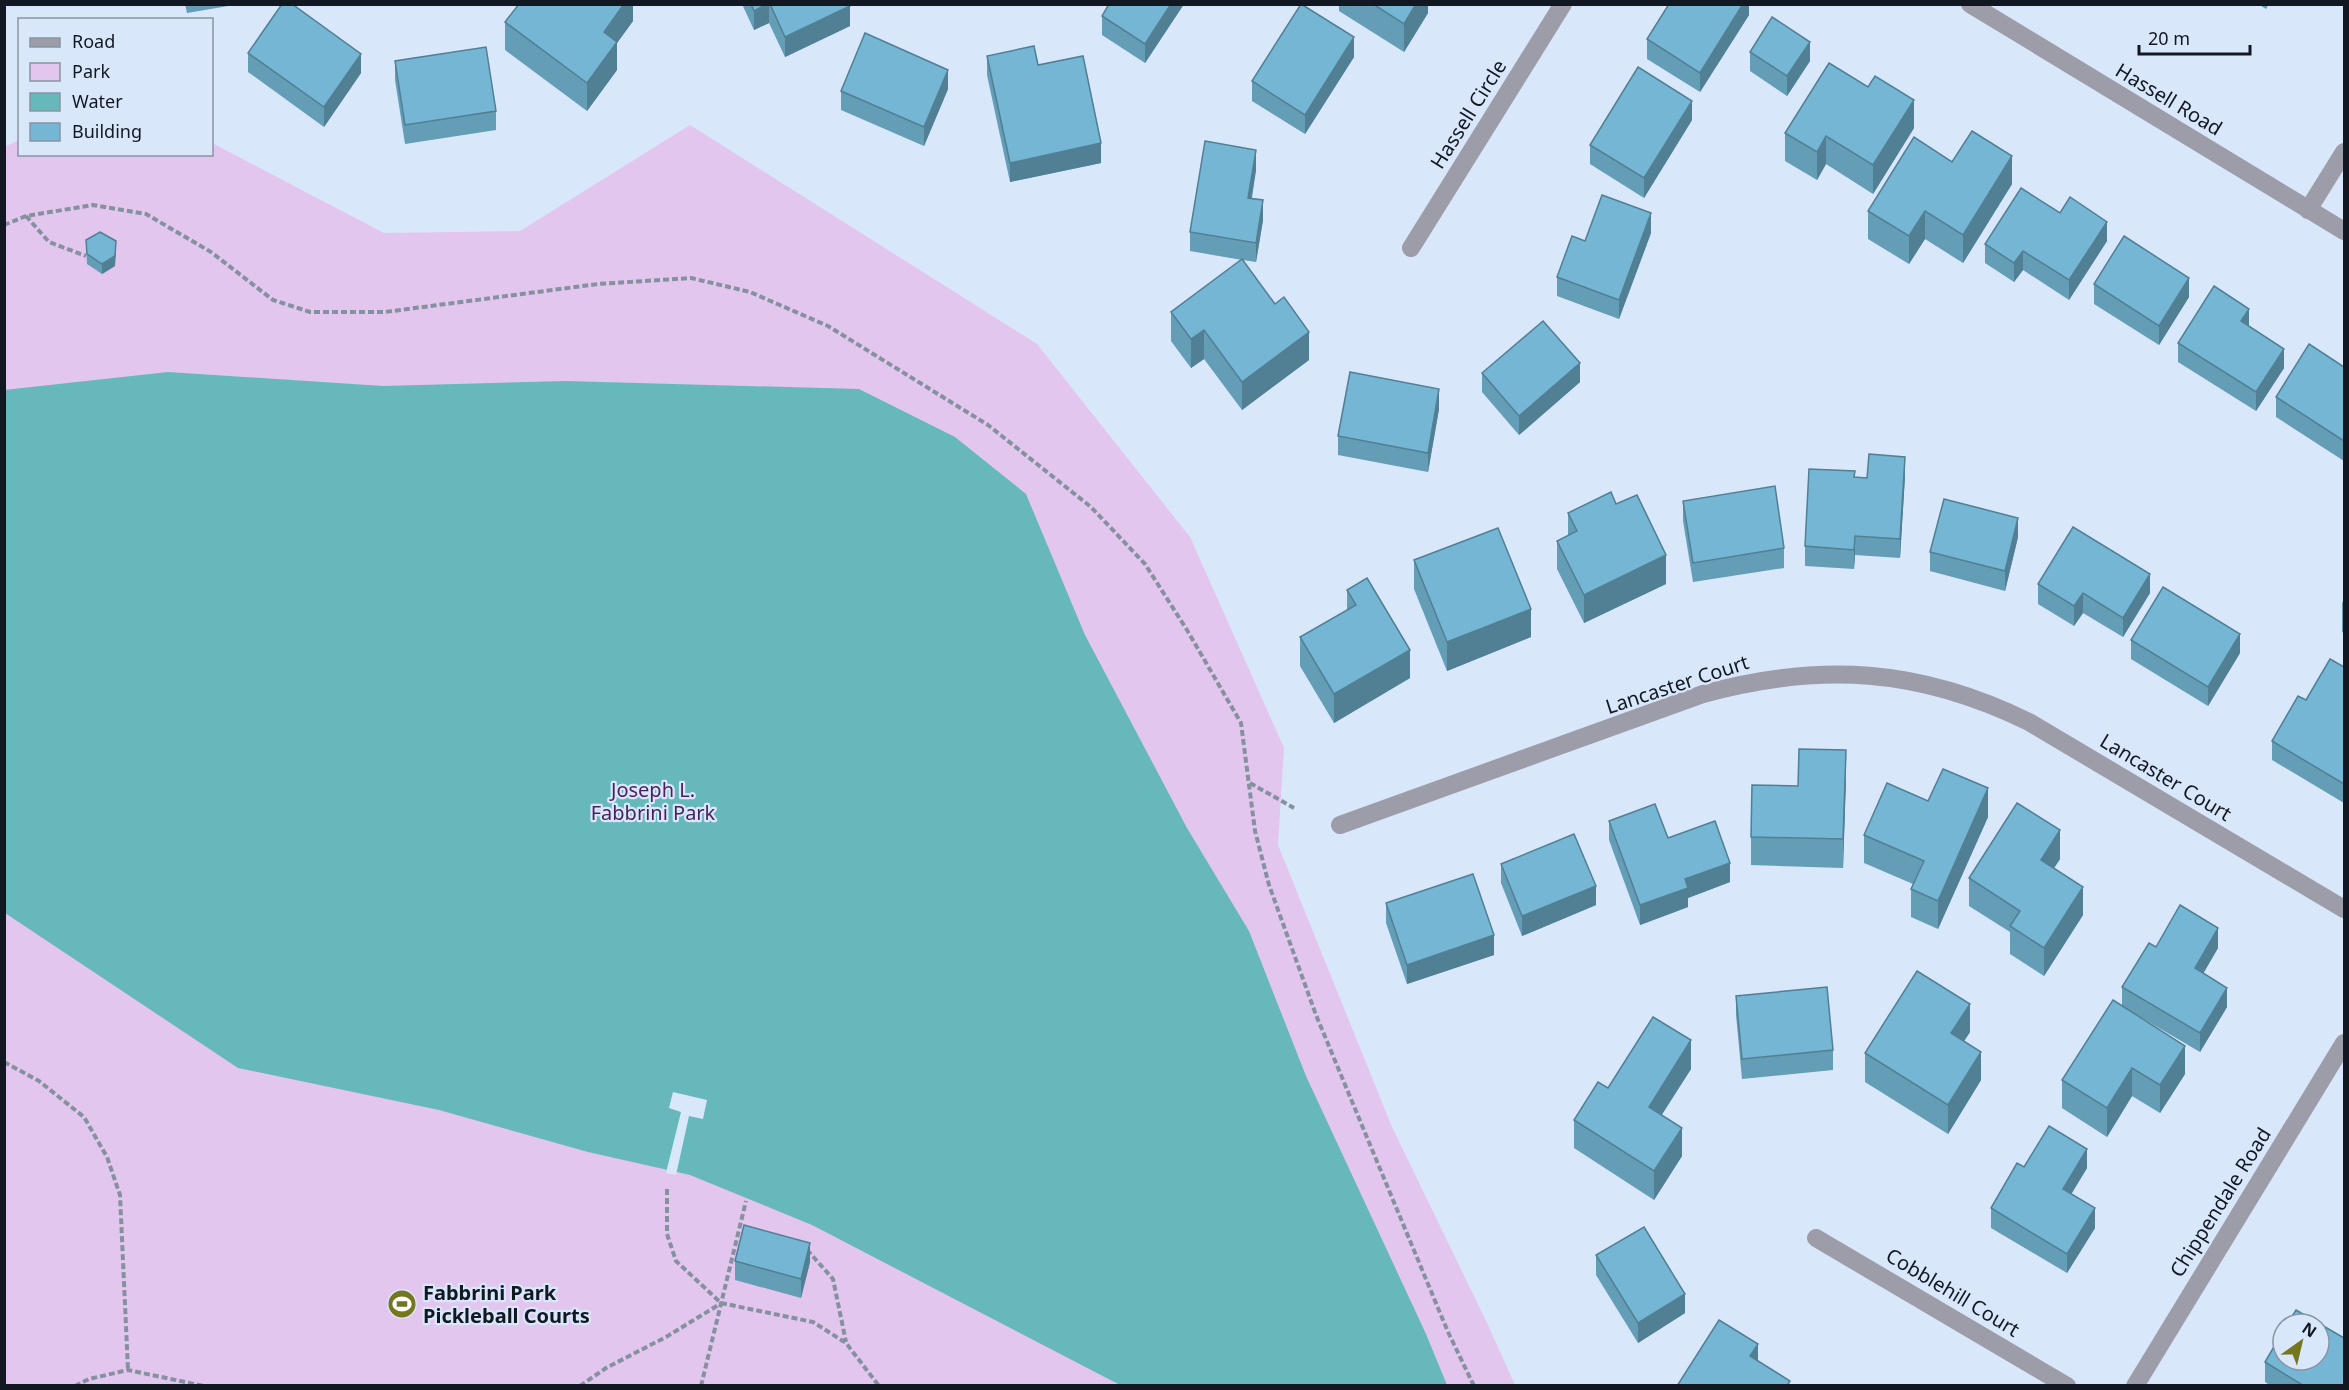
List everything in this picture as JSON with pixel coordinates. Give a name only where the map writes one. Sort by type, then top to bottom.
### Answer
[{"type":"street","name":"Hassell Circle","points":[[1411,248],[1563,4]]},
{"type":"street","name":"Hassell Road","points":[[1970,4],[2344,231]]},
{"type":"street","points":[[2308,210],[2344,152]]},
{"type":"street","name":"Lancaster Court","points":[[1340,825],[1703,694],[1745,683],[1809,674],[1886,677],[1923,682],[1957,692],[1992,704],[2029,722],[2344,909]]},
{"type":"street","name":"Chippendale Road","points":[[2135,1386],[2344,1043]]},
{"type":"street","name":"Cobblehill Court","points":[[1816,1238],[2067,1386]]},
{"type":"path","points":[[4,225],[26,216],[93,205],[146,214],[211,252],[273,300],[310,312],[385,312],[598,284],[691,278],[750,292],[828,326],[988,425],[1091,507],[1146,564],[1241,723],[1255,831],[1269,885],[1316,1015],[1448,1332],[1474,1386]]},
{"type":"path","points":[[26,216],[49,242],[86,256]]},
{"type":"path","points":[[1249,783],[1294,808]]},
{"type":"path","points":[[4,1062],[39,1081],[84,1117],[107,1157],[120,1195],[128,1370]]},
{"type":"path","points":[[667,1189],[667,1234],[676,1261],[721,1303],[813,1322],[846,1343],[879,1386]]},
{"type":"path","points":[[701,1386],[747,1201]]},
{"type":"path","points":[[738,1233],[748,1236]]},
{"type":"path","points":[[799,1250],[809,1252],[833,1279],[846,1343]]},
{"type":"path","points":[[580,1386],[606,1368],[666,1337],[721,1303]]},
{"type":"path","points":[[75,1386],[89,1379],[128,1370],[204,1386]]},
{"type":"green space","name":"Joseph L. Fabbrini Park","points":[[690,125],[1037,344],[1190,537],[1284,748],[1278,845],[1392,1127],[1515,1385],[5,1385],[4,147],[18,140],[18,156],[213,156],[213,144],[384,233],[520,231]]},
{"type":"water","name":"Joseph L. Fabbrini Park","points":[[168,372],[383,386],[565,381],[859,389],[955,437],[1026,494],[1085,635],[1187,828],[1249,931],[1306,1076],[1426,1334],[1447,1385],[1120,1385],[812,1225],[690,1175],[588,1152],[439,1110],[238,1068],[5,913],[4,390]]},
{"type":"pier","points":[[673,1092],[707,1100],[703,1119],[689,1116],[676,1175],[666,1173],[681,1112],[669,1108]]},
{"type":"building","points":[[282,4],[292,4],[361,54],[324,107],[248,53]]},
{"type":"building","points":[[519,4],[624,4],[604,32],[617,42],[587,83],[505,22]]},
{"type":"building","points":[[751,4],[767,4],[754,11]]},
{"type":"building","points":[[770,4],[849,4],[850,6],[785,37]]},
{"type":"building","points":[[1109,4],[1171,4],[1145,44],[1102,16]]},
{"type":"building","points":[[1301,4],[1354,37],[1305,115],[1252,81]]},
{"type":"building","points":[[1373,4],[1416,4],[1404,24]]},
{"type":"building","points":[[1669,4],[1743,4],[1700,73],[1647,39]]},
{"type":"building","points":[[1772,17],[1810,42],[1787,76],[1750,52]]},
{"type":"building","points":[[865,33],[948,70],[924,127],[841,91]]},
{"type":"building","points":[[1034,46],[1038,65],[1083,56],[1101,143],[1010,163],[987,56]]},
{"type":"building","points":[[486,47],[496,111],[405,125],[395,61]]},
{"type":"building","points":[[1829,63],[1868,87],[1875,76],[1914,100],[1873,165],[1826,136],[1817,152],[1785,133]]},
{"type":"building","points":[[1638,67],[1692,101],[1644,178],[1590,145]]},
{"type":"building","points":[[1972,131],[2012,156],[1963,235],[1925,211],[1909,236],[1868,211],[1914,137],[1952,162]]},
{"type":"building","points":[[1205,141],[1256,150],[1248,198],[1263,200],[1256,243],[1190,232]]},
{"type":"building","points":[[2021,188],[2060,213],[2070,197],[2107,222],[2069,280],[2023,251],[2014,263],[1985,244]]},
{"type":"building","points":[[1602,195],[1651,213],[1619,300],[1557,277],[1572,236],[1585,241]]},
{"type":"building","points":[[100,232],[116,241],[115,256],[102,264],[87,254],[86,240]]},
{"type":"building","points":[[2124,236],[2189,278],[2159,326],[2094,284]]},
{"type":"building","points":[[1242,259],[1275,304],[1284,297],[1309,332],[1242,382],[1204,330],[1191,339],[1171,312]]},
{"type":"building","points":[[2214,286],[2249,309],[2241,321],[2284,349],[2256,392],[2178,343]]},
{"type":"building","points":[[1543,321],[1580,363],[1519,416],[1482,373]]},
{"type":"building","points":[[2309,344],[2344,367],[2344,441],[2276,397]]},
{"type":"building","points":[[1350,372],[1439,389],[1428,453],[1338,436]]},
{"type":"building","points":[[1869,454],[1905,457],[1900,539],[1855,536],[1854,550],[1805,546],[1809,469],[1855,471],[1854,477],[1867,478]]},
{"type":"building","points":[[1775,486],[1784,548],[1693,563],[1683,501]]},
{"type":"building","points":[[1611,492],[1616,504],[1637,495],[1666,555],[1584,595],[1557,541],[1577,531],[1568,513]]},
{"type":"building","points":[[1944,499],[2018,518],[2005,571],[1930,552]]},
{"type":"building","points":[[2073,527],[2150,574],[2123,618],[2083,593],[2074,606],[2038,584]]},
{"type":"building","points":[[1498,528],[1531,609],[1447,642],[1414,560]]},
{"type":"building","points":[[1367,578],[1410,650],[1334,694],[1300,637],[1356,605],[1347,590]]},
{"type":"building","points":[[2163,587],[2240,634],[2208,687],[2131,640]]},
{"type":"building","points":[[2330,659],[2344,667],[2344,784],[2272,741],[2298,696],[2306,700]]},
{"type":"building","points":[[1799,749],[1846,750],[1843,839],[1751,837],[1752,785],[1798,786]]},
{"type":"building","points":[[1943,769],[1988,788],[1938,901],[1911,889],[1924,861],[1864,835],[1887,783],[1928,801]]},
{"type":"building","points":[[2017,803],[2060,830],[2041,860],[2083,887],[2044,948],[2010,926],[2020,911],[1969,878]]},
{"type":"building","points":[[1655,804],[1668,838],[1715,821],[1730,863],[1685,879],[1688,888],[1640,905],[1609,821]]},
{"type":"building","points":[[1574,834],[1596,886],[1522,916],[1501,864]]},
{"type":"building","points":[[1473,874],[1494,935],[1407,965],[1386,903]]},
{"type":"building","points":[[2180,905],[2218,928],[2195,968],[2227,988],[2200,1033],[2122,987],[2149,943],[2156,947]]},
{"type":"building","points":[[1917,971],[1970,1004],[1951,1033],[1981,1052],[1948,1105],[1865,1053]]},
{"type":"building","points":[[1827,987],[1833,1050],[1742,1059],[1736,996]]},
{"type":"building","points":[[2113,1000],[2185,1046],[2160,1085],[2132,1068],[2107,1108],[2062,1080]]},
{"type":"building","points":[[1653,1017],[1691,1040],[1649,1107],[1682,1128],[1654,1171],[1574,1120],[1598,1082],[1608,1088]]},
{"type":"building","points":[[2049,1126],[2087,1149],[2063,1189],[2095,1208],[2067,1254],[1991,1208],[2017,1163],[2024,1167]]},
{"type":"building","points":[[744,1225],[810,1243],[801,1279],[735,1261]]},
{"type":"building","points":[[1644,1227],[1685,1294],[1638,1323],[1596,1255]]},
{"type":"building","points":[[1719,1320],[1758,1344],[1750,1356],[1790,1381],[1787,1386],[1677,1386]]},
{"type":"building","points":[[2331,1330],[2344,1338],[2344,1386],[2304,1386],[2281,1372],[2331,1372]]},
{"type":"building","points":[[2271,1352],[2271,1366],[2265,1362]]},
{"type":"place","name":"Fabbrini Park Pickleball Courts","points":[[402,1304]]}]
